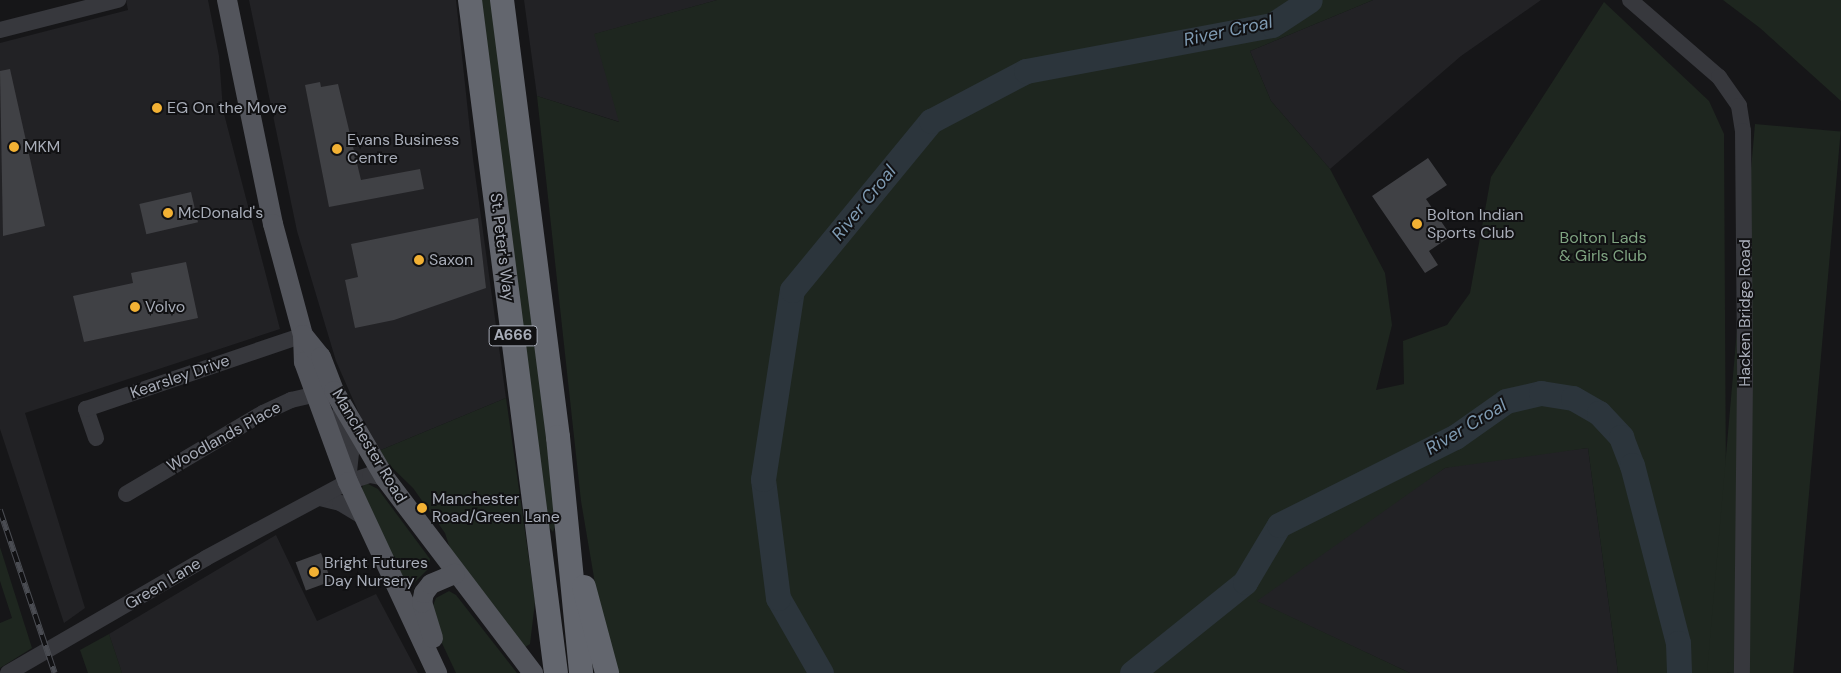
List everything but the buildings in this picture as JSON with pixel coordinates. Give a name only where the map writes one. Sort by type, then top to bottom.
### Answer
[{"type":"highway","name":"St. Peter's Way","points":[[470,0],[556,673]]},
{"type":"highway","name":"St. Peter's Way","points":[[502,0],[558,437],[581,673]]},
{"type":"highway","points":[[558,437],[587,604],[607,673]]},
{"type":"main road","name":"Manchester Road","points":[[227,0],[273,224],[303,335],[320,357],[325,393],[348,482],[438,673]]},
{"type":"main road","name":"Manchester Road","points":[[325,393],[455,574],[533,673]]},
{"type":"main road","points":[[445,673],[422,603],[430,584],[455,574]]},
{"type":"street","points":[[0,30],[118,0]]},
{"type":"street","name":"Hacken Bridge Road","points":[[1630,0],[1728,86],[1741,114],[1745,367],[1742,673]]},
{"type":"street","name":"Kearsley Drive","points":[[96,438],[86,409],[303,335]]},
{"type":"street","name":"Woodlands Place","points":[[126,494],[148,488],[264,413],[325,393]]},
{"type":"street","name":"Green Lane","points":[[8,673],[206,558],[348,482],[370,475],[385,478]]},
{"type":"street","points":[[320,498],[340,503],[365,518]]},
{"type":"shaded area","points":[[126,0],[208,0],[219,56],[223,110],[280,329],[25,413],[85,608],[64,623],[0,429],[0,43],[128,10]]},
{"type":"shaded area","points":[[249,0],[456,0],[473,159],[506,398],[376,452],[336,361],[297,231]]},
{"type":"shaded area","points":[[524,0],[717,0],[595,34],[620,122],[537,96]]},
{"type":"shaded area","points":[[1373,0],[1541,0],[1461,56],[1330,169],[1271,101],[1250,51]]},
{"type":"shaded area","points":[[1588,448],[1618,673],[1410,673],[1256,601],[1382,509],[1445,468],[1478,460]]},
{"type":"shaded area","points":[[276,535],[317,621],[376,594],[418,673],[122,673],[109,634]]},
{"type":"green space","points":[[480,0],[496,0],[556,524],[553,532],[545,522]]},
{"type":"green space","name":"Bolton Lads & Girls Club","points":[[717,0],[1373,0],[1250,51],[1271,101],[1330,169],[1385,273],[1392,325],[1376,390],[1404,384],[1403,341],[1447,325],[1470,293],[1491,177],[1604,2],[1709,101],[1724,134],[1727,673],[1618,673],[1588,448],[1445,468],[1257,601],[1410,673],[617,673],[600,613],[581,501],[537,96],[619,122],[594,34]]},
{"type":"green space","points":[[1723,0],[1841,0],[1841,101],[1760,28]]},
{"type":"green space","points":[[1755,124],[1841,131],[1793,673],[1731,673],[1707,671]]},
{"type":"green space","points":[[506,398],[535,602],[530,644],[522,649],[453,558],[445,533],[413,488],[376,452]]},
{"type":"green space","points":[[364,482],[378,489],[430,559],[428,569],[413,584],[403,586],[361,492]]},
{"type":"green space","points":[[0,547],[32,648],[0,668],[0,623],[12,618],[0,581]]},
{"type":"green space","points":[[449,591],[456,595],[517,673],[456,673],[433,624],[432,608],[436,598]]},
{"type":"green space","points":[[109,634],[122,673],[88,673],[80,650]]},
{"type":"waterway","name":"River Croal","points":[[821,673],[778,598],[763,479],[792,290],[931,121],[1026,71],[1272,25],[1310,0]]},
{"type":"waterway","name":"River Croal","points":[[1132,673],[1245,582],[1279,525],[1455,437],[1506,401],[1541,393],[1573,398],[1599,413],[1621,437],[1632,465],[1678,643],[1679,673]]},
{"type":"railway","points":[[0,510],[55,673]]},
{"type":"place","name":"EG On the Move","points":[[157,108]]},
{"type":"place","name":"MKM","points":[[14,147]]},
{"type":"place","name":"Evans Business Centre","points":[[337,149]]},
{"type":"place","name":"McDonald's","points":[[168,213]]},
{"type":"place","name":"Bolton Indian Sports Club","points":[[1417,224]]},
{"type":"place","name":"Saxon","points":[[419,260]]},
{"type":"place","name":"Volvo","points":[[135,307]]},
{"type":"place","name":"Manchester Road/Green Lane","points":[[422,508]]},
{"type":"place","name":"Bright Futures Day Nursery","points":[[314,572]]}]
